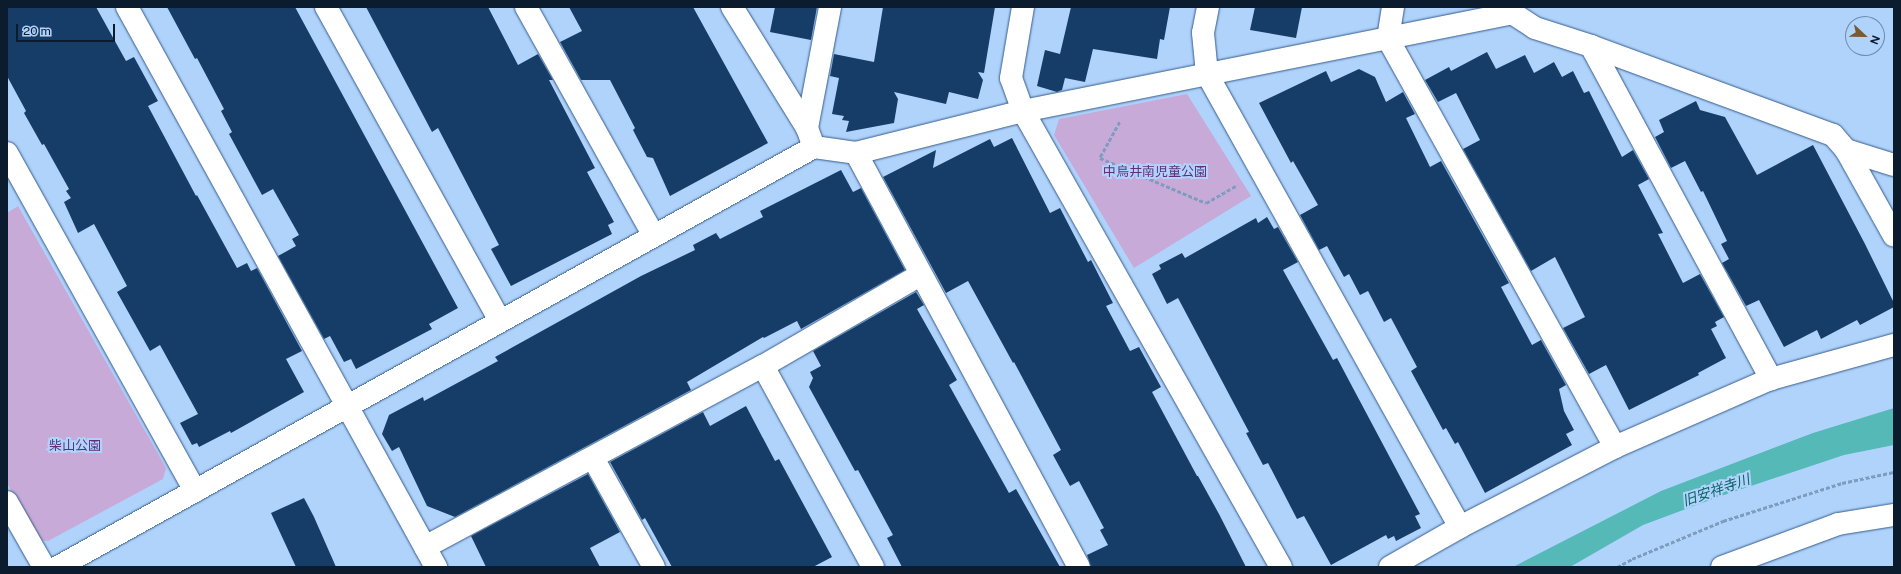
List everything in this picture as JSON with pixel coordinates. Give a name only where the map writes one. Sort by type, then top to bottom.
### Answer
[{"type":"street","points":[[127,7],[436,567]]},
{"type":"street","points":[[326,7],[500,321]]},
{"type":"street","points":[[526,7],[654,236]]},
{"type":"street","points":[[732,7],[810,138],[856,153],[1023,111],[1388,39],[1513,10],[1535,28],[1591,46],[1833,135],[1846,150],[1894,236]]},
{"type":"street","points":[[58,567],[654,236],[810,138],[830,7]]},
{"type":"street","points":[[1023,7],[1011,78],[1023,111],[1281,567]]},
{"type":"street","points":[[1208,7],[1203,33],[1207,74],[1460,528]]},
{"type":"street","points":[[1393,7],[1388,39],[1615,447]]},
{"type":"street","points":[[1591,46],[1771,379]]},
{"type":"street","points":[[1846,150],[1894,165]]},
{"type":"street","points":[[7,153],[195,490]]},
{"type":"street","points":[[856,153],[920,275],[1079,567]]},
{"type":"street","points":[[425,547],[763,366],[920,275]]},
{"type":"street","points":[[1390,567],[1460,528],[1615,447],[1771,379],[1894,346]]},
{"type":"street","points":[[763,366],[873,567]]},
{"type":"street","points":[[593,458],[654,567]]},
{"type":"street","points":[[7,502],[44,567]]},
{"type":"street","points":[[1722,567],[1838,524],[1894,515]]},
{"type":"path","points":[[1138,88],[1100,158],[1206,203],[1236,186]]},
{"type":"path","points":[[1616,567],[1632,558],[1723,521],[1842,483],[1894,472]]},
{"type":"green space","name":"中鳥井南児童公園","points":[[1187,94],[1251,196],[1134,268],[1054,135],[1059,119]]},
{"type":"green space","name":"柴山公園","points":[[18,206],[166,468],[163,479],[48,541],[37,540],[7,483],[7,213]]},
{"type":"water","name":"旧安祥寺川","points":[[1894,408],[1894,445],[1844,455],[1718,497],[1643,525],[1570,567],[1513,567],[1661,491],[1813,433]]},
{"type":"building","points":[[7,7],[96,7],[126,61],[134,57],[158,101],[148,106],[196,196],[197,195],[237,268],[247,263],[251,271],[257,268],[302,351],[286,359],[304,392],[231,433],[230,431],[199,447],[197,443],[192,445],[180,423],[198,414],[160,345],[150,351],[117,292],[127,286],[94,224],[78,233],[64,202],[71,198],[66,191],[69,189],[44,144],[42,145],[24,113],[26,111],[7,76]]},
{"type":"building","points":[[167,7],[295,7],[458,308],[429,324],[432,329],[356,369],[351,359],[344,362],[330,336],[324,339],[278,256],[296,246],[292,239],[299,235],[273,189],[262,195],[229,134],[232,132],[221,111],[224,109],[197,58],[195,59]]},
{"type":"building","points":[[366,7],[488,7],[518,65],[538,54],[553,80],[549,80],[595,168],[587,172],[614,222],[608,225],[612,234],[511,286],[491,249],[499,245],[438,128],[432,132]]},
{"type":"building","points":[[569,7],[693,7],[768,143],[670,196],[653,158],[647,157],[633,130],[635,128],[610,80],[581,80],[560,42],[582,31]]},
{"type":"building","points":[[775,7],[817,7],[811,40],[770,32]]},
{"type":"building","points":[[883,7],[995,7],[984,73],[978,72],[983,80],[978,99],[949,92],[946,104],[894,92],[898,99],[894,123],[846,132],[849,121],[842,120],[844,116],[832,114],[839,78],[830,76],[834,54],[874,62]]},
{"type":"building","points":[[1071,7],[1170,7],[1164,40],[1160,39],[1157,59],[1093,49],[1085,82],[1065,78],[1062,90],[1057,92],[1037,86],[1045,50],[1060,54]]},
{"type":"building","points":[[1255,7],[1302,7],[1296,38],[1250,30]]},
{"type":"building","points":[[1487,52],[1496,69],[1525,55],[1534,73],[1554,62],[1562,77],[1573,71],[1584,93],[1589,91],[1622,157],[1633,150],[1649,179],[1638,185],[1663,233],[1658,234],[1683,283],[1700,274],[1724,317],[1715,322],[1717,326],[1711,329],[1726,358],[1698,373],[1699,375],[1629,410],[1606,365],[1589,374],[1563,328],[1585,317],[1555,257],[1531,271],[1463,149],[1480,140],[1456,93],[1438,102],[1425,80],[1449,67],[1451,71]]},
{"type":"building","points":[[1359,69],[1375,77],[1386,102],[1403,92],[1415,114],[1406,118],[1430,167],[1441,161],[1509,283],[1501,287],[1532,345],[1541,340],[1566,385],[1559,389],[1564,411],[1574,430],[1566,434],[1572,445],[1485,493],[1458,442],[1455,444],[1446,428],[1443,430],[1411,371],[1417,367],[1391,318],[1384,322],[1368,291],[1360,295],[1349,274],[1344,277],[1327,246],[1319,250],[1300,215],[1318,205],[1293,161],[1291,163],[1259,103],[1326,71],[1331,82]]},
{"type":"building","points":[[1696,101],[1700,110],[1725,117],[1757,175],[1813,145],[1865,244],[1894,303],[1894,307],[1860,325],[1857,320],[1821,339],[1817,330],[1784,347],[1759,300],[1746,306],[1722,263],[1729,259],[1721,244],[1727,241],[1703,191],[1701,192],[1685,161],[1671,168],[1655,137],[1664,132],[1659,120]]},
{"type":"building","points":[[1012,138],[1050,213],[1060,208],[1088,262],[1091,260],[1113,303],[1106,306],[1130,351],[1139,347],[1161,387],[1152,392],[1219,514],[1246,567],[1091,567],[1087,555],[1108,545],[1100,530],[1104,528],[1079,481],[1070,486],[1053,455],[1061,450],[1014,362],[1013,363],[968,281],[946,293],[883,177],[936,150],[933,168],[990,139],[994,147]]},
{"type":"building","points":[[841,170],[853,192],[861,188],[905,270],[801,329],[797,321],[764,338],[763,337],[687,382],[691,390],[455,517],[427,506],[399,447],[392,451],[382,434],[389,415],[423,397],[424,401],[498,361],[495,357],[641,276],[695,250],[693,245],[716,233],[720,239],[763,217],[760,211]]},
{"type":"building","points":[[1267,217],[1274,229],[1278,227],[1298,262],[1283,270],[1333,360],[1337,358],[1420,514],[1415,516],[1421,528],[1396,541],[1394,536],[1388,539],[1386,535],[1331,565],[1304,516],[1297,519],[1268,463],[1263,465],[1246,433],[1249,432],[1178,298],[1167,304],[1152,274],[1161,269],[1159,265],[1182,253],[1185,258],[1256,218],[1258,223]]},
{"type":"building","points":[[916,292],[924,305],[917,309],[957,380],[949,385],[1009,493],[1016,489],[1060,567],[902,567],[887,538],[893,535],[858,470],[855,471],[809,387],[813,378],[810,372],[821,366],[813,351]]},
{"type":"building","points":[[746,406],[775,461],[779,459],[832,557],[813,567],[672,567],[645,518],[642,520],[610,462],[703,412],[710,426]]},
{"type":"building","points":[[588,474],[620,532],[590,548],[600,567],[486,567],[471,536]]},
{"type":"building","points":[[304,498],[336,567],[296,567],[271,513]]}]
